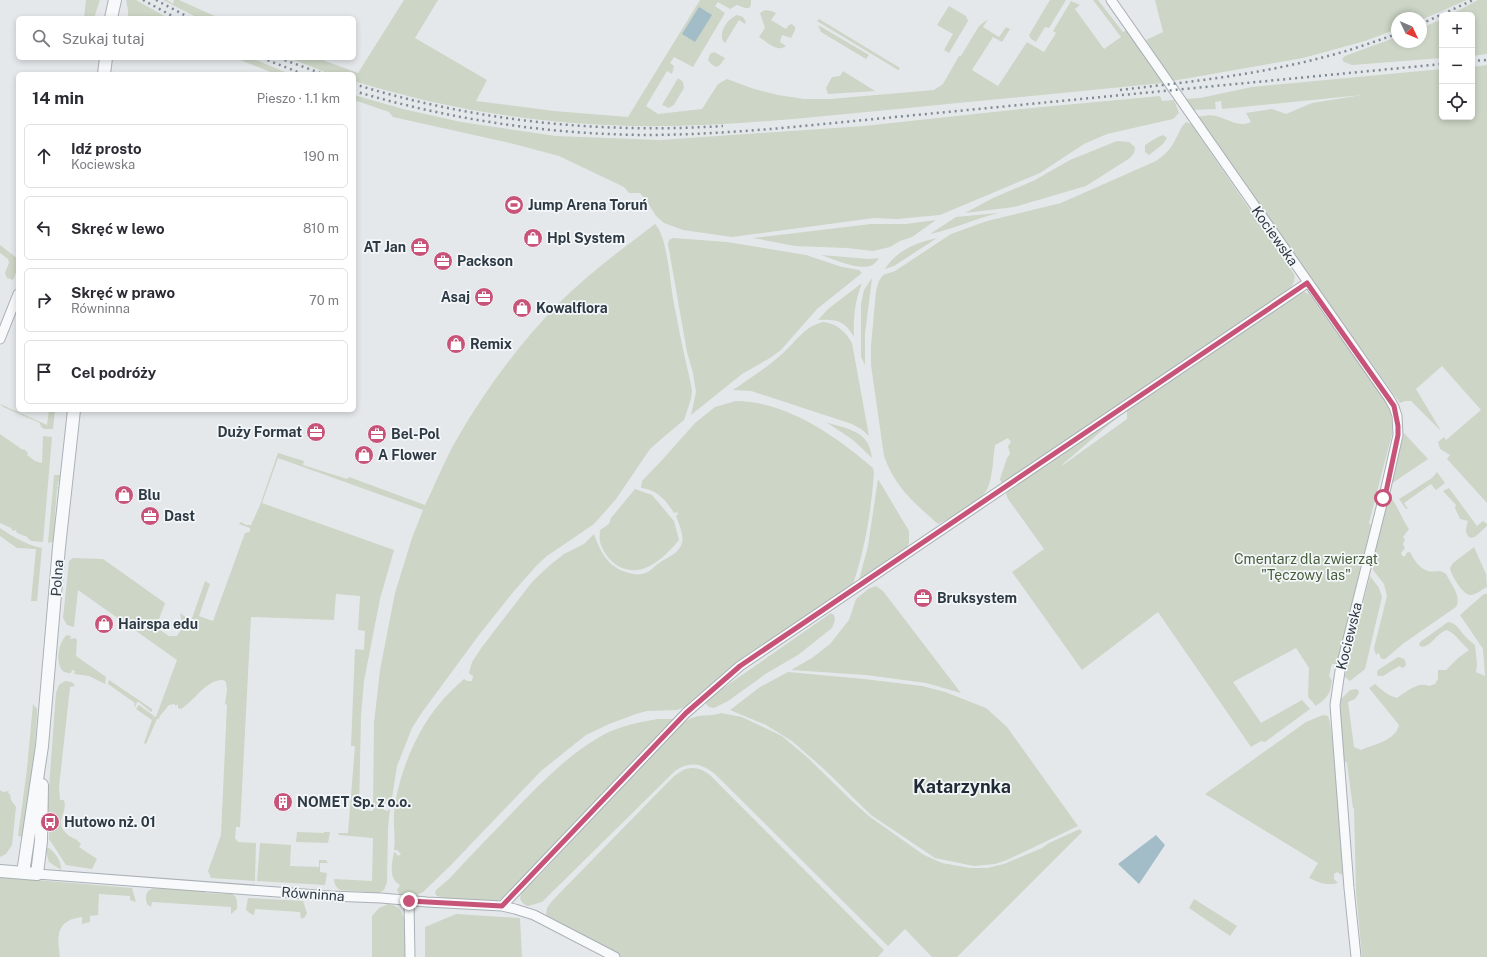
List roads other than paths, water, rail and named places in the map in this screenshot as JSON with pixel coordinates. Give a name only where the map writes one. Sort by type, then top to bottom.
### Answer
[{"type":"street","points":[[111,16],[115,0]]},
{"type":"street","name":"Kociewska","points":[[1110,0],[1394,406],[1398,426],[1398,435],[1386,492],[1340,671],[1335,704],[1349,888],[1356,957]]},
{"type":"street","points":[[104,72],[106,60]]},
{"type":"street","points":[[502,906],[686,713],[740,666],[1307,283]]},
{"type":"street","points":[[0,339],[16,299]]},
{"type":"street","name":"Polna","points":[[23,872],[42,746],[59,546],[74,412]]},
{"type":"street","name":"Polna","points":[[37,874],[41,841],[42,746]]},
{"type":"street","name":"Równinna","points":[[0,871],[409,901],[502,906],[515,908],[534,915],[615,957]]},
{"type":"street","points":[[409,901],[410,957]]},
{"type":"water","points":[[699,7],[712,15],[695,42],[682,34]]},
{"type":"water","points":[[1156,835],[1165,845],[1139,884],[1118,864]]},
{"type":"railway","points":[[143,0],[172,16]]},
{"type":"railway","points":[[156,0],[186,16]]},
{"type":"railway","points":[[1427,21],[1473,0]]},
{"type":"railway","points":[[1120,90],[1273,69],[1333,55],[1391,36]]},
{"type":"railway","points":[[267,60],[298,72]]},
{"type":"railway","points":[[284,60],[318,72]]},
{"type":"railway","points":[[1475,61],[1487,60]]},
{"type":"railway","points":[[356,92],[425,110],[497,123],[570,132],[643,135],[730,132],[782,128],[1439,64]]},
{"type":"railway","points":[[356,85],[399,97],[444,107],[490,116],[537,122],[630,128],[723,126]]},
{"type":"place","name":"Jump Arena Toruń","points":[[514,205]]},
{"type":"place","name":"Hpl System","points":[[533,238]]},
{"type":"place","name":"AT Jan","points":[[420,247]]},
{"type":"place","name":"Packson","points":[[443,261]]},
{"type":"place","name":"Asaj","points":[[484,297]]},
{"type":"place","name":"Kowalflora","points":[[522,308]]},
{"type":"place","name":"Remix","points":[[456,344]]},
{"type":"place","name":"Duży Format","points":[[316,432]]},
{"type":"place","name":"Bel-Pol","points":[[377,434]]},
{"type":"place","name":"A Flower","points":[[364,455]]},
{"type":"place","name":"Blu","points":[[124,495]]},
{"type":"place","name":"Dast","points":[[150,516]]},
{"type":"place","name":"Bruksystem","points":[[923,598]]},
{"type":"place","name":"Hairspa edu","points":[[104,624]]},
{"type":"place","name":"NOMET Sp. z o.o.","points":[[283,802]]},
{"type":"place","name":"Hutowo nż. 01","points":[[50,822]]},
{"type":"district","name":"Katarzynka","points":[[962,787]]},
{"type":"park label","name":"Cmentarz dla zwierząt \"Tęczowy las\"","points":[[1306,568]]}]
